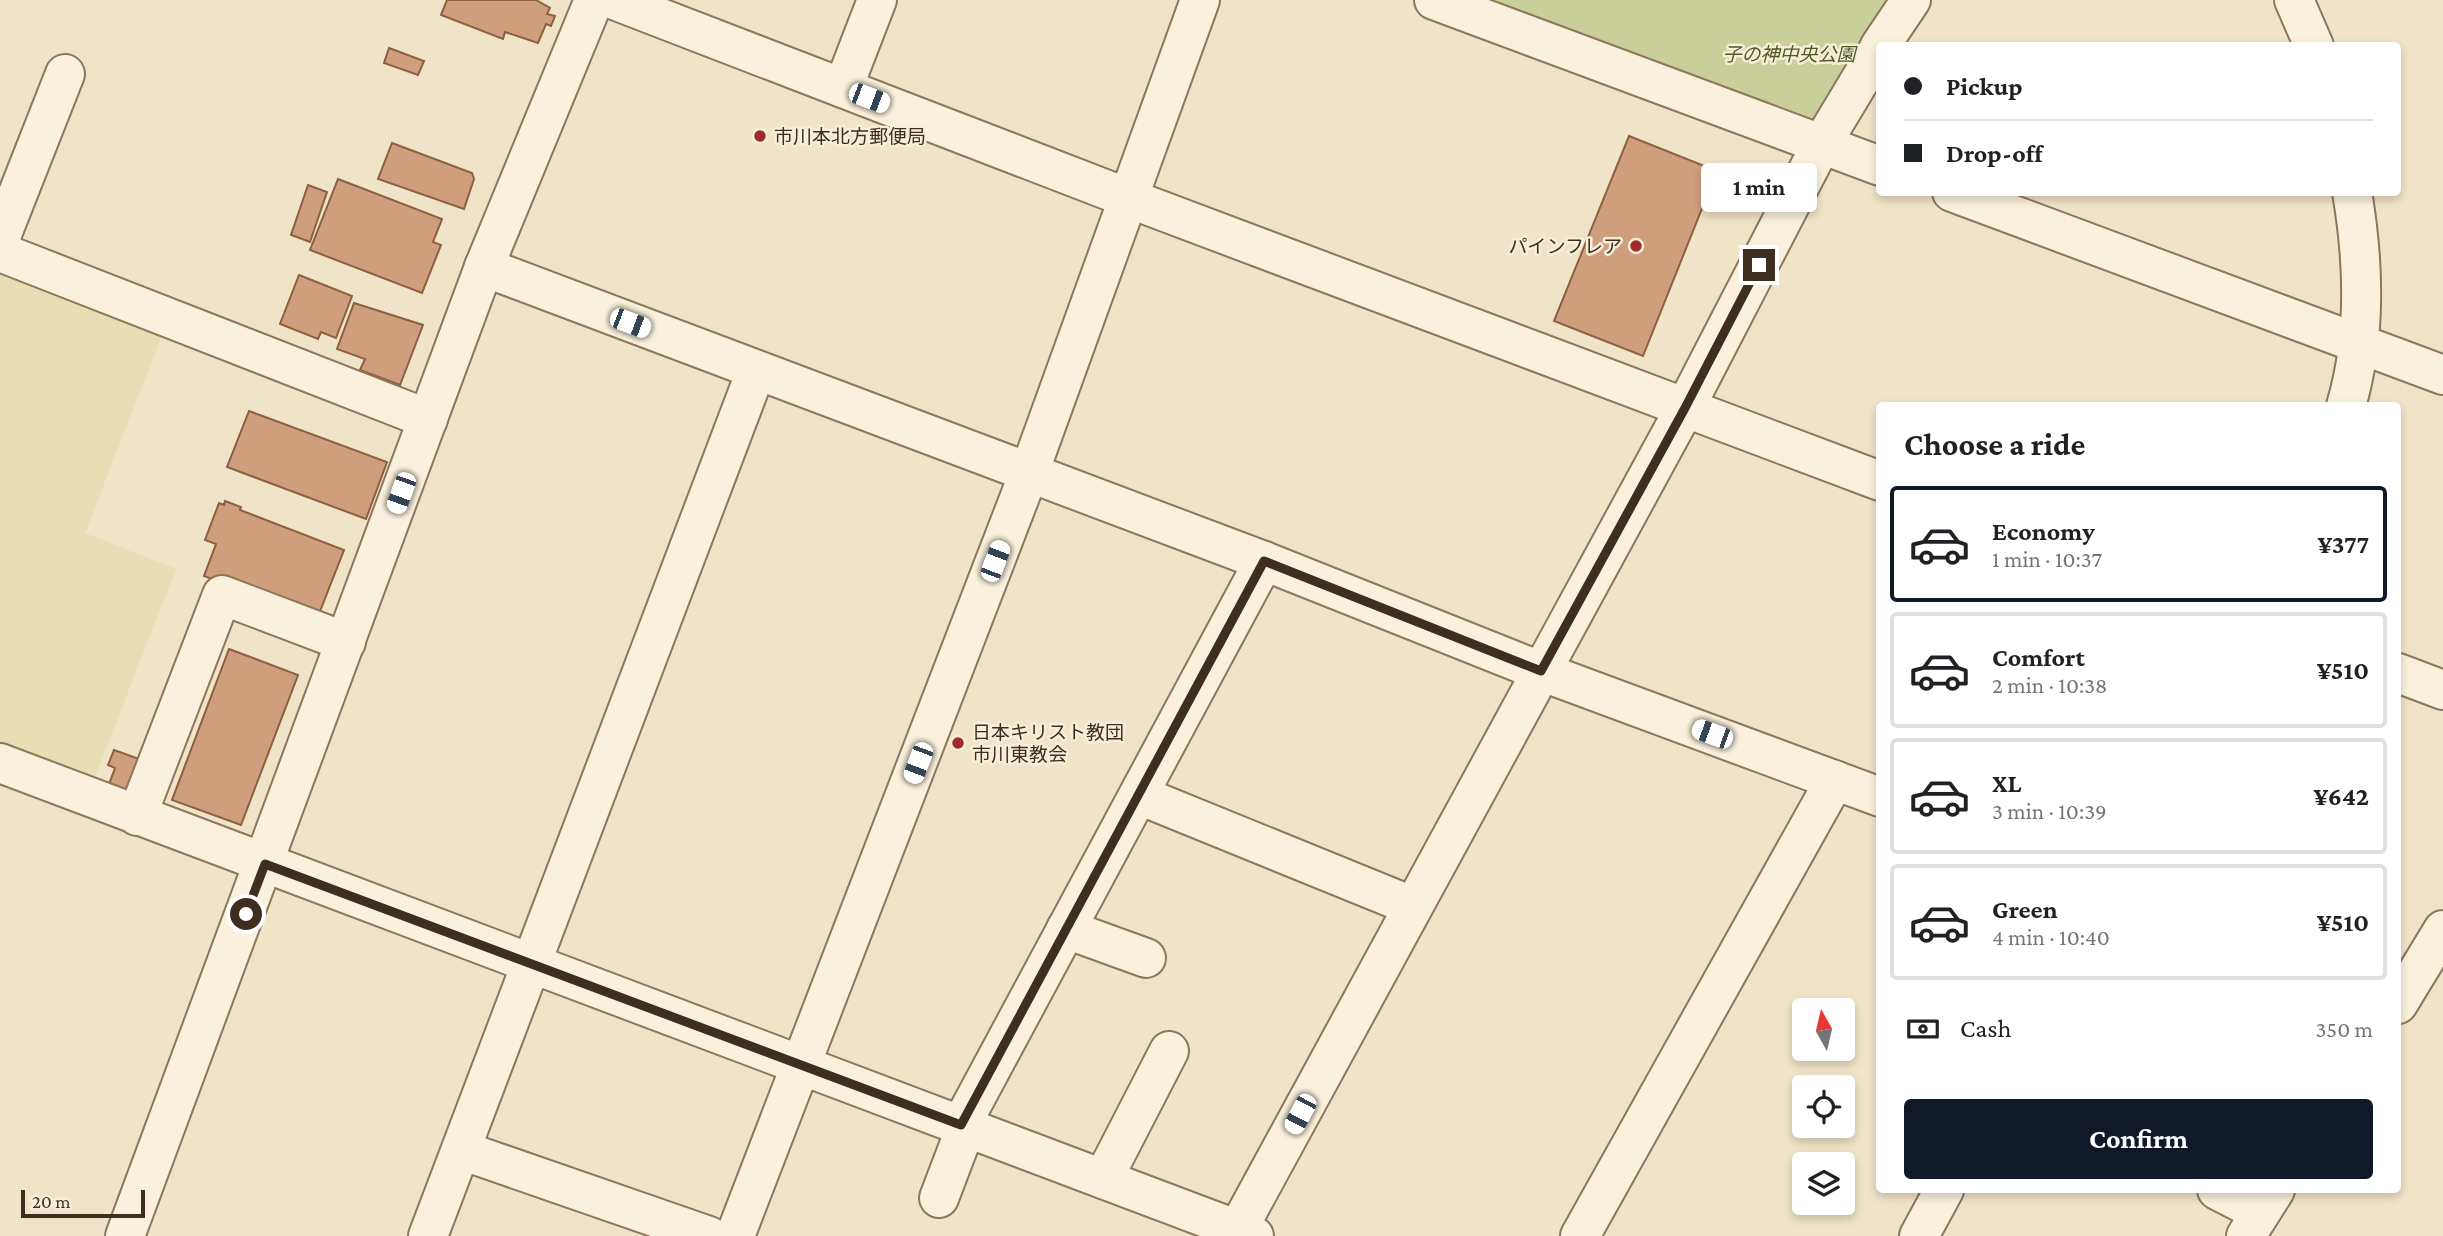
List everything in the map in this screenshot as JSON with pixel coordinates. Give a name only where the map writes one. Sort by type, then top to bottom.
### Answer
[{"type":"street","points":[[124,1236],[265,864],[484,267],[593,0]]},
{"type":"street","points":[[614,0],[1128,198],[1876,480]]},
{"type":"street","points":[[843,88],[877,0]]},
{"type":"street","points":[[1434,0],[1876,165]]},
{"type":"street","points":[[1883,42],[1911,0]]},
{"type":"street","points":[[2294,0],[2312,42]]},
{"type":"street","points":[[736,1236],[1029,473],[1128,198],[1191,2]]},
{"type":"street","points":[[0,763],[803,1065],[1242,1234],[1412,906],[1685,408],[1821,145],[1876,53]]},
{"type":"street","points":[[0,239],[65,74]]},
{"type":"street","points":[[1963,196],[2358,341],[2443,375]]},
{"type":"street","points":[[2347,402],[2358,341],[2361,282],[2358,228],[2353,196]]},
{"type":"street","points":[[0,252],[428,419]]},
{"type":"street","points":[[484,267],[1264,561],[1541,671],[1876,795]]},
{"type":"street","points":[[428,1236],[756,371]]},
{"type":"street","points":[[939,1198],[963,1126],[1264,561]]},
{"type":"street","points":[[137,816],[222,595],[346,642]]},
{"type":"street","points":[[2401,674],[2443,690]]},
{"type":"street","points":[[1580,1236],[1835,780]]},
{"type":"street","points":[[1139,795],[1412,906]]},
{"type":"street","points":[[1066,929],[1146,958]]},
{"type":"street","points":[[2401,995],[2443,930]]},
{"type":"street","points":[[1103,1179],[1169,1051]]},
{"type":"street","points":[[461,1150],[709,1236]]},
{"type":"street","points":[[1919,1236],[1942,1193]]},
{"type":"street","points":[[2223,1193],[2260,1213]]},
{"type":"shaded area","points":[[0,272],[162,335],[85,533],[176,569],[89,792],[0,758]]},
{"type":"green space","name":"子の神中央公園","points":[[1490,0],[1888,0],[1815,122]]},
{"type":"building","points":[[447,0],[536,0],[550,8],[547,14],[555,16],[551,26],[546,24],[538,43],[505,32],[503,39],[441,15]]},
{"type":"building","points":[[389,48],[424,61],[418,75],[384,63]]},
{"type":"building","name":"パインフレア","points":[[1629,136],[1717,171],[1643,356],[1554,321]]},
{"type":"building","points":[[392,143],[472,173],[474,179],[464,209],[378,179]]},
{"type":"building","points":[[338,179],[442,219],[433,242],[441,245],[422,293],[310,250]]},
{"type":"building","points":[[308,185],[327,192],[310,242],[291,235]]},
{"type":"building","points":[[299,275],[352,296],[336,338],[321,332],[318,339],[280,324]]},
{"type":"building","points":[[354,303],[423,325],[400,385],[360,370],[365,359],[337,349]]},
{"type":"building","points":[[249,411],[387,462],[366,519],[227,467]]},
{"type":"building","points":[[225,501],[241,507],[240,510],[344,550],[317,619],[204,576],[216,544],[205,540],[219,503],[224,505]]},
{"type":"building","points":[[229,649],[298,675],[241,825],[172,800]]},
{"type":"building","points":[[114,750],[142,760],[128,794],[108,787],[115,768],[108,765]]},
{"type":"place","name":"市川本北方郵便局","points":[[760,136]]},
{"type":"place","name":"パインフレア","points":[[1636,246]]},
{"type":"place","name":"日本キリスト教団 市川東教会","points":[[958,743]]},
{"type":"route","points":[[246,914],[265,864],[961,1125],[1264,561],[1541,671],[1685,408],[1759,265]]}]
